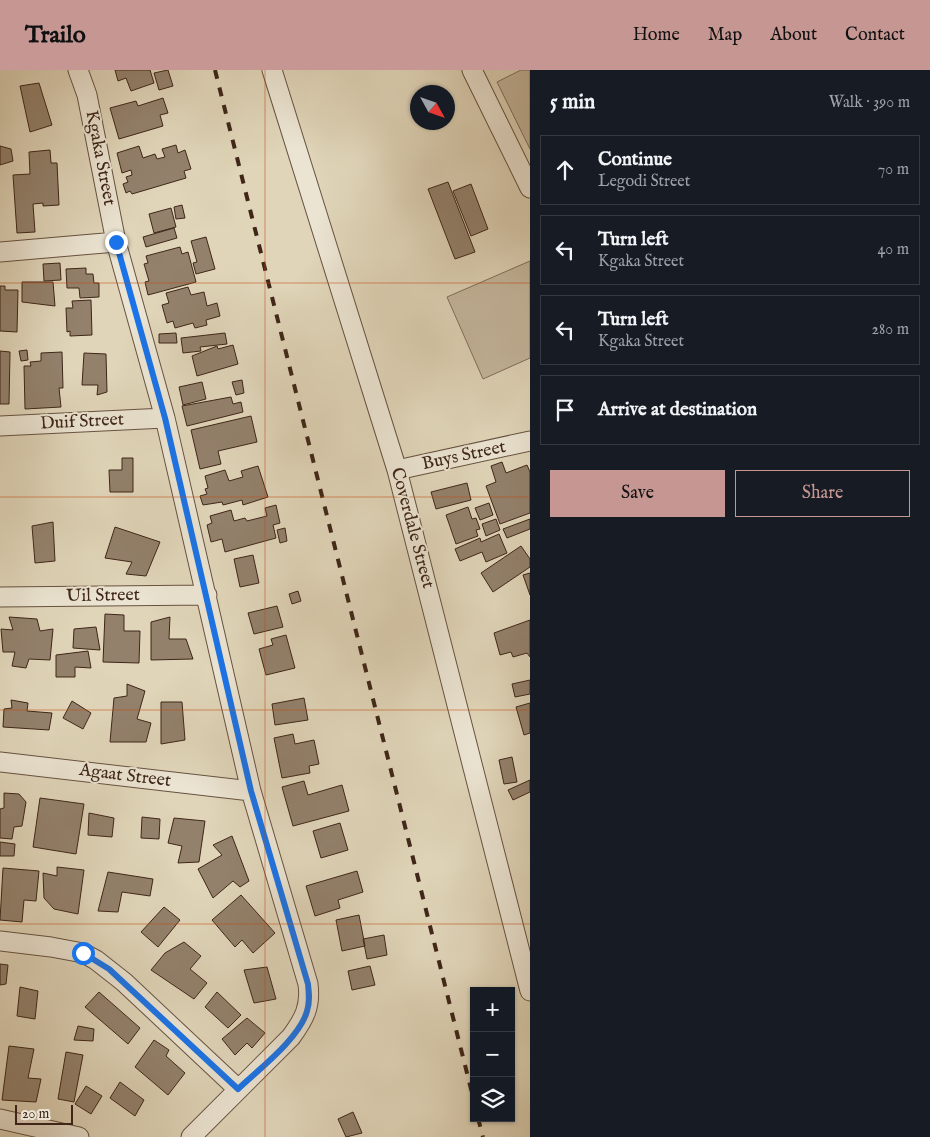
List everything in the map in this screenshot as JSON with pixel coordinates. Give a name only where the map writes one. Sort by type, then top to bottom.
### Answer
[{"type":"street","name":"Kgaka Street","points":[[78,70],[87,95],[116,242],[165,418],[251,791],[308,984],[310,998],[304,1019],[291,1037],[191,1137]]},
{"type":"street","name":"Coverdale Street","points":[[272,70],[397,470],[530,991]]},
{"type":"street","points":[[472,70],[530,188]]},
{"type":"street","points":[[0,252],[116,242]]},
{"type":"street","name":"Duif Street","points":[[0,426],[165,418]]},
{"type":"street","name":"Buys Street","points":[[397,470],[530,441]]},
{"type":"street","name":"Uil Street","points":[[0,597],[206,595]]},
{"type":"street","name":"Agaat Street","points":[[0,762],[251,791]]},
{"type":"street","points":[[0,941],[51,946],[83,953],[96,960],[124,982],[238,1089]]},
{"type":"street","points":[[0,1119],[79,1137]]},
{"type":"shaded area","points":[[521,70],[530,70],[530,149],[497,82]]},
{"type":"shaded area","points":[[530,261],[530,358],[483,379],[447,297]]},
{"type":"building","points":[[115,70],[150,70],[154,83],[131,91],[126,78],[118,81]]},
{"type":"building","points":[[168,70],[173,86],[159,90],[154,73]]},
{"type":"building","points":[[39,83],[52,125],[30,132],[20,86]]},
{"type":"building","points":[[163,98],[168,113],[160,115],[163,126],[119,139],[110,108],[136,101],[138,106]]},
{"type":"building","points":[[176,145],[178,153],[185,150],[191,169],[184,171],[186,178],[132,194],[130,191],[126,193],[123,184],[128,182],[126,177],[132,175],[131,170],[122,173],[117,153],[139,146],[143,158],[155,154],[157,159],[165,157],[162,149]]},
{"type":"building","points":[[0,146],[11,149],[13,161],[0,165]]},
{"type":"building","points":[[50,150],[51,163],[57,163],[59,205],[43,206],[43,203],[33,204],[35,232],[17,233],[13,175],[30,174],[29,152]]},
{"type":"building","points":[[448,182],[475,252],[455,259],[428,189]]},
{"type":"building","points":[[471,184],[488,229],[471,236],[453,191]]},
{"type":"building","points":[[182,205],[185,218],[176,219],[174,207]]},
{"type":"building","points":[[171,208],[176,227],[154,233],[149,214]]},
{"type":"building","points":[[174,228],[177,238],[146,247],[143,237]]},
{"type":"building","points":[[206,237],[215,269],[196,274],[193,263],[197,262],[191,241]]},
{"type":"building","points":[[180,247],[182,254],[188,252],[196,282],[148,295],[145,282],[149,281],[144,264],[148,263],[146,256]]},
{"type":"building","points":[[60,263],[61,280],[44,281],[43,264]]},
{"type":"building","points":[[86,268],[86,274],[93,274],[94,283],[99,283],[99,297],[80,298],[79,288],[67,288],[66,269]]},
{"type":"building","points":[[22,282],[53,282],[55,306],[22,302]]},
{"type":"building","points":[[0,286],[5,286],[5,290],[18,290],[17,332],[0,331]]},
{"type":"building","points":[[188,287],[191,295],[204,292],[207,306],[217,303],[220,316],[206,320],[207,325],[195,328],[193,323],[175,328],[173,321],[167,323],[162,305],[169,303],[166,293]]},
{"type":"building","points":[[91,300],[92,335],[70,336],[70,331],[67,332],[66,308],[73,308],[72,301]]},
{"type":"building","points":[[176,333],[177,343],[159,343],[159,334]]},
{"type":"building","points":[[225,333],[227,344],[200,347],[201,351],[183,353],[181,338]]},
{"type":"building","points":[[233,345],[238,364],[197,376],[192,356],[217,346],[218,349]]},
{"type":"building","points":[[27,350],[28,360],[21,361],[19,351]]},
{"type":"building","points":[[0,351],[10,352],[9,404],[0,404]]},
{"type":"building","points":[[62,352],[63,388],[59,388],[61,407],[25,409],[24,366],[31,366],[30,362],[41,361],[41,353]]},
{"type":"building","points":[[84,353],[106,354],[107,392],[97,395],[98,385],[82,385]]},
{"type":"building","points":[[242,380],[244,393],[236,395],[232,382]]},
{"type":"building","points":[[202,382],[206,399],[183,405],[179,387]]},
{"type":"building","points":[[231,397],[233,404],[241,402],[243,412],[187,426],[182,406]]},
{"type":"building","points":[[251,416],[257,442],[218,451],[221,464],[200,469],[191,430]]},
{"type":"building","points":[[122,458],[133,458],[133,492],[110,492],[109,470],[122,470]]},
{"type":"building","points":[[502,462],[506,473],[527,465],[530,472],[530,513],[500,524],[486,486],[496,482],[491,466]]},
{"type":"building","points":[[258,466],[268,497],[243,505],[242,500],[223,505],[222,502],[203,505],[200,496],[207,494],[205,489],[208,488],[205,476],[225,470],[229,481],[243,477],[241,471]]},
{"type":"building","points":[[467,483],[471,500],[436,509],[431,492]]},
{"type":"building","points":[[489,503],[493,515],[480,520],[475,508]]},
{"type":"building","points":[[276,505],[280,523],[273,525],[276,538],[225,552],[222,539],[211,542],[207,525],[212,523],[210,516],[231,510],[234,521],[245,518],[247,521],[267,516],[265,508]]},
{"type":"building","points":[[468,507],[472,519],[476,518],[480,529],[476,530],[478,536],[456,544],[446,515]]},
{"type":"building","points":[[496,519],[500,530],[486,536],[482,524]]},
{"type":"building","points":[[530,519],[530,529],[507,538],[503,529]]},
{"type":"building","points":[[53,522],[55,561],[35,563],[32,526]]},
{"type":"building","points":[[115,527],[160,542],[146,576],[126,574],[132,562],[105,558]]},
{"type":"building","points":[[285,528],[287,541],[280,543],[277,530]]},
{"type":"building","points":[[499,534],[507,553],[486,562],[482,552],[460,561],[455,549],[480,538],[481,542]]},
{"type":"building","points":[[521,546],[530,559],[530,567],[493,592],[481,573]]},
{"type":"building","points":[[253,555],[259,583],[240,587],[234,559]]},
{"type":"building","points":[[530,573],[530,595],[523,575]]},
{"type":"building","points":[[298,591],[301,601],[292,604],[289,594]]},
{"type":"building","points":[[277,606],[283,627],[254,634],[248,613]]},
{"type":"building","points":[[105,614],[124,615],[124,631],[140,631],[139,663],[103,662]]},
{"type":"building","points":[[9,617],[37,619],[40,631],[53,629],[50,660],[29,659],[26,668],[12,666],[15,652],[3,652],[1,629],[13,630]]},
{"type":"building","points":[[170,617],[169,639],[186,639],[193,659],[151,660],[151,622]]},
{"type":"building","points":[[530,620],[530,657],[527,653],[513,657],[511,652],[500,655],[494,633]]},
{"type":"building","points":[[96,627],[100,650],[73,648],[74,629]]},
{"type":"building","points":[[286,635],[295,668],[266,675],[259,649],[273,645],[271,639]]},
{"type":"building","points":[[88,651],[91,668],[75,667],[75,677],[56,677],[56,655]]},
{"type":"building","points":[[530,680],[530,694],[515,697],[512,684]]},
{"type":"building","points":[[127,684],[145,691],[137,719],[151,723],[146,742],[110,742],[114,698],[127,696]]},
{"type":"building","points":[[304,698],[308,720],[275,725],[272,704]]},
{"type":"building","points":[[11,700],[28,703],[27,711],[52,713],[49,730],[3,727],[4,709],[12,708]]},
{"type":"building","points":[[72,701],[91,713],[83,729],[63,718]]},
{"type":"building","points":[[161,702],[182,702],[185,740],[161,744]]},
{"type":"building","points":[[530,703],[530,733],[524,735],[516,707]]},
{"type":"building","points":[[293,734],[295,744],[314,740],[319,764],[309,766],[310,773],[282,778],[274,738]]},
{"type":"building","points":[[512,757],[517,782],[504,784],[499,760]]},
{"type":"building","points":[[530,780],[530,792],[513,800],[508,790]]},
{"type":"building","points":[[304,781],[308,795],[342,785],[349,811],[293,826],[282,787]]},
{"type":"building","points":[[4,793],[19,794],[26,802],[22,826],[14,827],[12,839],[0,838],[0,809],[4,808]]},
{"type":"building","points":[[40,798],[84,804],[76,854],[33,847]]},
{"type":"building","points":[[89,813],[114,818],[112,837],[88,835]]},
{"type":"building","points":[[142,817],[160,819],[159,839],[141,838]]},
{"type":"building","points":[[174,818],[205,821],[199,862],[178,863],[182,846],[168,843]]},
{"type":"building","points":[[340,823],[348,850],[321,858],[313,831]]},
{"type":"building","points":[[232,836],[249,881],[240,887],[233,881],[213,898],[198,869],[222,855],[213,845]]},
{"type":"building","points":[[0,842],[15,844],[14,856],[0,856]]},
{"type":"building","points":[[57,867],[84,870],[78,914],[54,909],[44,898],[43,873],[57,876]]},
{"type":"building","points":[[3,868],[39,871],[36,901],[24,900],[22,922],[0,920]]},
{"type":"building","points":[[357,871],[363,892],[338,900],[340,908],[315,916],[306,886]]},
{"type":"building","points":[[108,872],[153,879],[150,896],[122,892],[118,912],[98,911]]},
{"type":"building","points":[[241,895],[275,933],[253,953],[242,940],[235,947],[212,920]]},
{"type":"building","points":[[164,907],[180,920],[158,947],[141,932]]},
{"type":"building","points":[[359,915],[365,946],[342,951],[336,920]]},
{"type":"building","points":[[384,935],[387,955],[367,959],[363,939]]},
{"type":"building","points":[[184,942],[201,956],[190,969],[207,983],[194,999],[151,970],[165,953]]},
{"type":"building","points":[[0,964],[8,965],[6,984],[0,985]]},
{"type":"building","points":[[370,966],[375,985],[352,990],[348,971]]},
{"type":"building","points":[[267,967],[276,999],[254,1003],[244,970]]},
{"type":"building","points":[[20,987],[38,991],[35,1019],[17,1016]]},
{"type":"building","points":[[99,992],[140,1028],[128,1044],[85,1007]]},
{"type":"building","points":[[217,992],[241,1015],[228,1028],[205,1007]]},
{"type":"building","points":[[247,1018],[265,1033],[252,1048],[247,1043],[235,1055],[222,1039]]},
{"type":"building","points":[[78,1026],[94,1029],[93,1041],[74,1040]]},
{"type":"building","points":[[154,1040],[169,1050],[166,1056],[185,1073],[168,1095],[135,1067]]},
{"type":"building","points":[[9,1046],[34,1049],[28,1078],[41,1079],[36,1102],[2,1100]]},
{"type":"building","points":[[66,1052],[83,1055],[74,1102],[58,1099]]},
{"type":"building","points":[[120,1082],[144,1100],[135,1116],[110,1098]]},
{"type":"building","points":[[86,1086],[102,1096],[91,1114],[75,1104]]},
{"type":"building","points":[[353,1112],[362,1133],[346,1137],[338,1119]]},
{"type":"railway","points":[[215,70],[470,1085]]},
{"type":"railway","points":[[479,1122],[483,1137]]},
{"type":"route","points":[[83,953],[109,969],[124,982],[238,1089],[291,1037],[308,1010],[310,998],[308,984],[251,791],[165,418],[116,242]]}]
